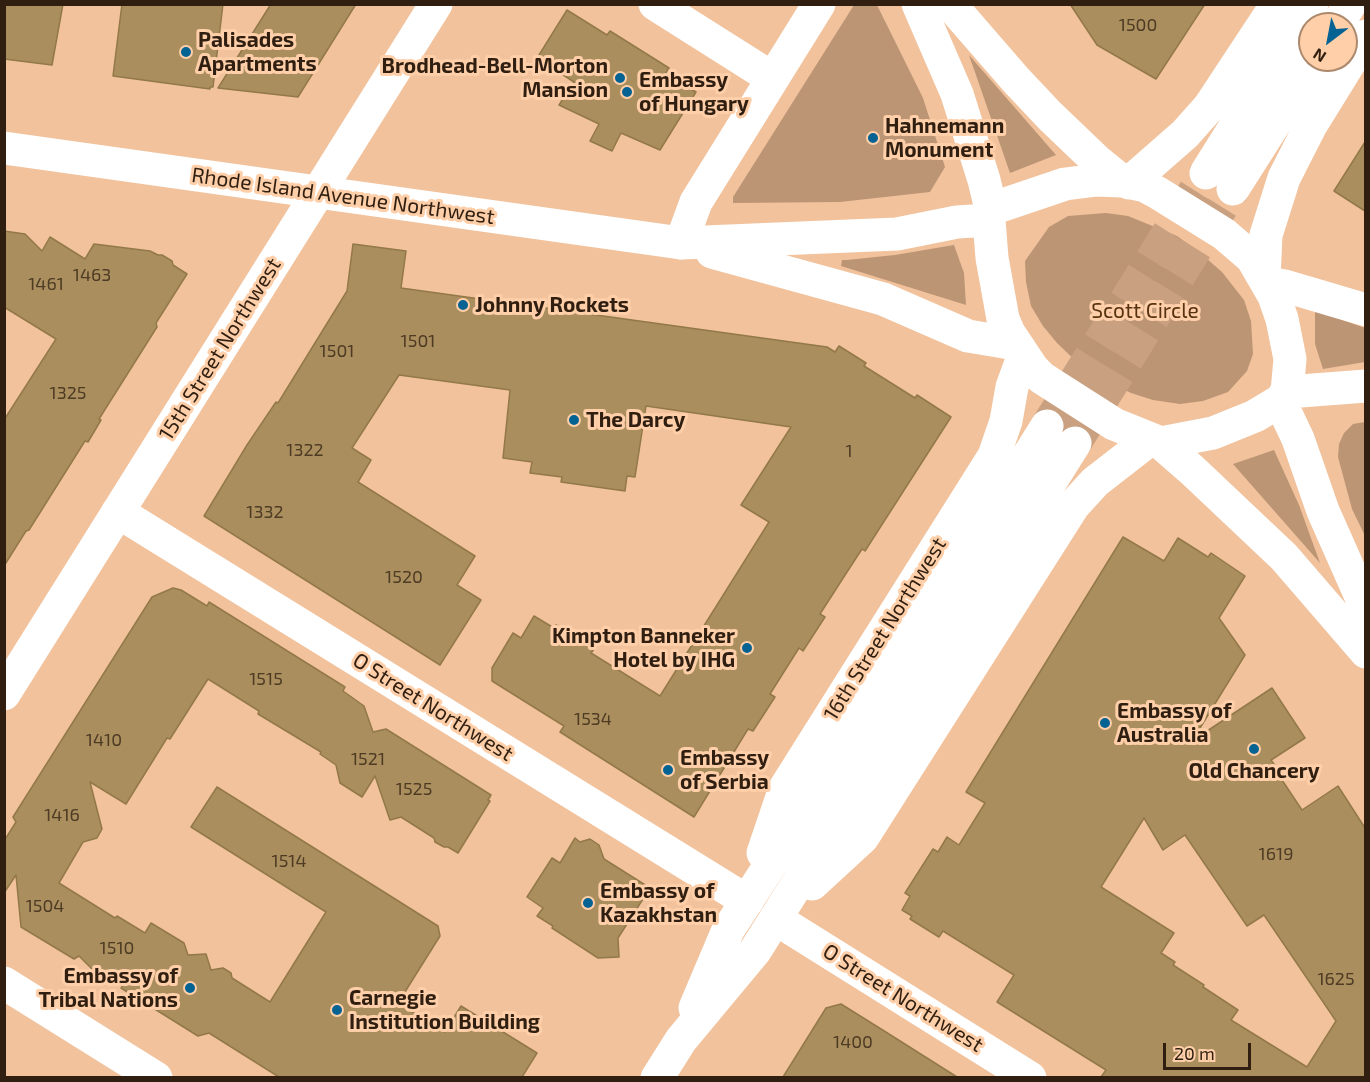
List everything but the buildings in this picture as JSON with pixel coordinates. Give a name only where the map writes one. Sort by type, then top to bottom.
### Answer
[{"type":"main road","name":"15th Street Northwest","points":[[4,694],[436,4]]},
{"type":"main road","points":[[655,4],[772,78]]},
{"type":"main road","points":[[681,243],[696,202],[819,4]]},
{"type":"main road","points":[[918,4],[957,94],[990,214],[999,305],[1009,333],[1019,350],[1033,369],[1051,384],[1114,424],[1155,442],[1193,471],[1284,557],[1365,652]]},
{"type":"main road","points":[[950,4],[1050,117],[1096,160],[1125,182],[1145,186],[1224,234],[1251,258],[1266,280],[1282,319],[1290,359],[1283,396],[1323,511],[1365,608]]},
{"type":"main road","points":[[1125,182],[1185,134],[1220,93],[1276,4]]},
{"type":"main road","points":[[1206,173],[1312,4]]},
{"type":"main road","points":[[1266,280],[1266,235],[1284,178],[1311,125],[1365,36]]},
{"type":"main road","points":[[1233,189],[1307,72]]},
{"type":"main road","name":"Rhode Island Avenue Northwest","points":[[4,148],[681,243],[883,298],[968,336],[1019,350]]},
{"type":"main road","name":"Rhode Island Avenue Northwest","points":[[681,243],[897,234],[990,214],[1065,184],[1097,180],[1125,182]]},
{"type":"main road","points":[[1266,280],[1365,310]]},
{"type":"main road","name":"16th Street Northwest","points":[[747,901],[785,788],[994,456],[1006,421],[1019,350]]},
{"type":"main road","points":[[1155,442],[1213,433],[1255,416],[1283,396],[1365,386]]},
{"type":"main road","name":"16th Street Northwest","points":[[681,1040],[728,930],[834,766],[1047,426]]},
{"type":"main road","name":"16th Street Northwest","points":[[776,919],[863,837],[1074,505],[1095,482],[1155,442]]},
{"type":"main road","name":"16th Street Northwest","points":[[657,1077],[681,1040],[755,951],[1075,443]]},
{"type":"main road","name":"O Street Northwest","points":[[118,512],[747,901]]},
{"type":"main road","name":"O Street Northwest","points":[[776,919],[1030,1077]]},
{"type":"main road","points":[[4,982],[156,1077]]},
{"type":"green space","points":[[854,5],[877,5],[923,98],[945,167],[930,192],[840,202],[733,203],[733,197]]},
{"type":"green space","points":[[969,55],[1056,155],[1010,173]]},
{"type":"green space","name":"Scott Circle","points":[[1106,213],[1128,216],[1177,236],[1222,272],[1244,300],[1251,321],[1253,354],[1247,371],[1228,392],[1203,401],[1180,404],[1153,400],[1131,393],[1080,365],[1043,326],[1031,306],[1025,261],[1049,227],[1068,216]]},
{"type":"green space","points":[[954,245],[964,273],[966,305],[841,266],[842,260],[895,255]]},
{"type":"green space","points":[[1315,310],[1365,328],[1365,362],[1323,369],[1315,344]]},
{"type":"green space","points":[[1366,422],[1365,536],[1352,509],[1338,457],[1339,444],[1344,433],[1353,424]]},
{"type":"green space","points":[[1274,450],[1299,505],[1320,563],[1233,464]]},
{"type":"tunnel","points":[[1047,426],[1206,173]]},
{"type":"tunnel","points":[[1075,443],[1233,189]]},
{"type":"place","name":"Palisades Apartments","points":[[186,52]]},
{"type":"place","name":"Brodhead-Bell-Morton Mansion","points":[[620,78]]},
{"type":"place","name":"Embassy of Hungary","points":[[627,92]]},
{"type":"place","name":"Hahnemann Monument","points":[[873,138]]},
{"type":"place","name":"Johnny Rockets","points":[[463,305]]},
{"type":"place","name":"The Darcy","points":[[574,420]]},
{"type":"place","name":"Kimpton Banneker Hotel by IHG","points":[[747,648]]},
{"type":"place","name":"Embassy of Australia","points":[[1105,723]]},
{"type":"place","name":"Old Chancery","points":[[1254,749]]},
{"type":"place","name":"Embassy of Serbia","points":[[668,770]]},
{"type":"place","name":"Embassy of Kazakhstan","points":[[588,903]]},
{"type":"place","name":"Embassy of Tribal Nations","points":[[190,988]]},
{"type":"place","name":"Carnegie Institution Building","points":[[337,1010]]}]
